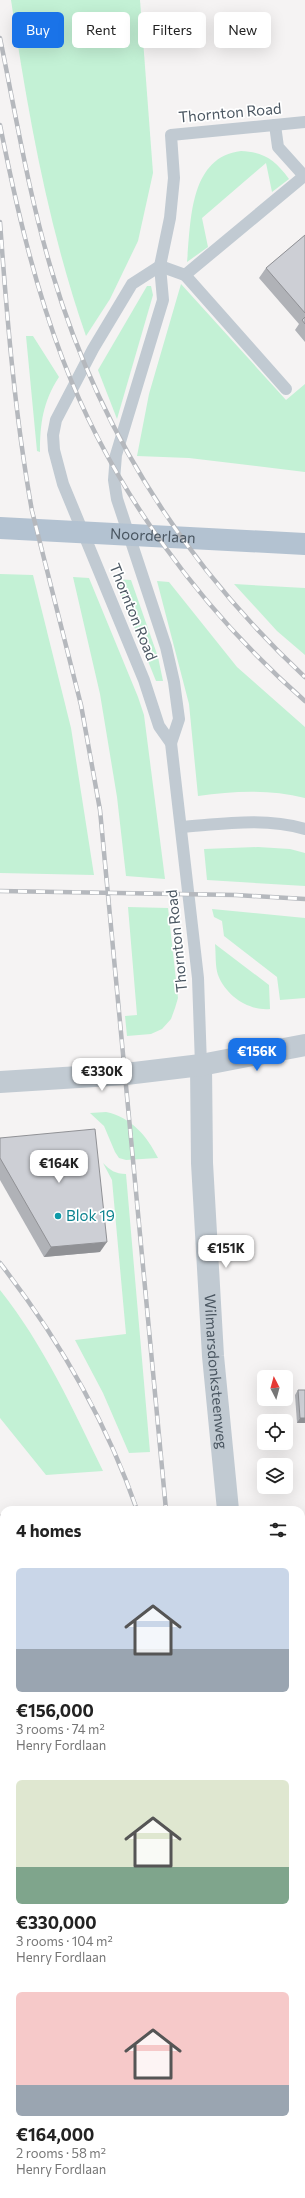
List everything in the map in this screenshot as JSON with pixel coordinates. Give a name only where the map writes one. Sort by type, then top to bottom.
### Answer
[{"type":"main road","name":"Noorderlaan","points":[[0,528],[305,544]]},
{"type":"street","points":[[0,1082],[126,1074],[201,1065],[305,1045]]},
{"type":"street","name":"Wilmarsdonksteenweg","points":[[201,1065],[202,1163],[213,1356],[228,1506]]},
{"type":"lane","name":"Thornton Road","points":[[201,1065],[198,978],[171,743],[179,719],[166,647],[122,519],[114,480],[116,455],[164,300],[160,266],[170,218],[174,178],[171,135],[305,122]]},
{"type":"lane","points":[[185,275],[304,177],[278,147],[275,125]]},
{"type":"lane","name":"Thornton Road","points":[[160,266],[132,284],[93,349],[56,420],[53,435],[54,450],[63,484],[144,680],[160,726],[171,743]]},
{"type":"lane","points":[[160,266],[185,275],[286,389]]},
{"type":"lane","points":[[181,827],[260,822],[291,824],[305,829]]},
{"type":"green space","points":[[11,0],[140,0],[141,12],[138,12],[138,48],[144,48],[153,173],[138,241],[110,299],[86,336],[50,212],[32,128],[19,48],[64,48],[64,12],[13,12]]},
{"type":"green space","points":[[241,151],[263,155],[274,162],[289,179],[272,192],[266,163],[202,218],[208,247],[187,262],[192,211],[202,178],[211,165],[224,156]]},
{"type":"green space","points":[[181,284],[286,400],[305,384],[305,472],[189,458],[137,456],[149,394]]},
{"type":"green space","points":[[147,286],[151,286],[153,295],[117,419],[98,370]]},
{"type":"green space","points":[[26,336],[33,336],[59,377],[49,395],[46,404],[42,422],[40,452],[37,451]]},
{"type":"green space","points":[[0,574],[33,575],[71,728],[94,875],[0,873]]},
{"type":"green space","points":[[73,577],[89,578],[144,715],[165,879],[126,876],[117,797],[100,694]]},
{"type":"green space","points":[[115,579],[131,580],[158,657],[163,681],[156,681]]},
{"type":"green space","points":[[157,581],[169,582],[237,667],[305,727],[305,798],[265,792],[225,793],[198,796],[189,704]]},
{"type":"green space","points":[[234,584],[305,588],[305,655],[277,631]]},
{"type":"green space","points":[[258,847],[290,849],[305,853],[305,886],[207,880],[204,849]]},
{"type":"green space","points":[[128,907],[168,908],[178,998],[171,1019],[162,1029],[151,1034],[127,1036],[125,1016],[137,1015]]},
{"type":"green space","points":[[212,909],[305,918],[305,998],[280,1000],[277,977],[224,936],[222,921],[214,917]]},
{"type":"green space","points":[[215,944],[269,985],[270,1009],[262,1009],[246,1005],[232,996],[218,975]]},
{"type":"green space","points":[[106,1112],[123,1118],[131,1123],[149,1142],[158,1158],[126,1160],[119,1158],[104,1126],[90,1113]]},
{"type":"green space","points":[[103,1163],[113,1171],[126,1174],[150,1452],[129,1453],[103,1393],[75,1340],[126,1334],[112,1180]]},
{"type":"green space","points":[[0,1290],[16,1311],[44,1355],[69,1401],[103,1471],[46,1475],[0,1418]]},
{"type":"building","points":[[305,235],[305,313],[266,268]]},
{"type":"building","points":[[305,317],[305,324],[302,320]]},
{"type":"building","name":"Blok 19","points":[[95,1129],[107,1242],[51,1247],[0,1158],[0,1138]]},
{"type":"building","points":[[298,1390],[305,1390],[305,1418],[300,1418]]},
{"type":"railway","points":[[0,38],[36,214],[52,272],[71,330],[94,386],[121,440],[151,492],[184,541],[221,588],[261,634],[305,677]]},
{"type":"railway","points":[[0,125],[19,214],[43,302],[63,360],[83,408],[107,455],[134,501],[163,545],[196,587],[230,627],[267,666],[305,701]]},
{"type":"railway","points":[[0,222],[16,403],[32,511],[81,705],[100,810],[166,1506]]},
{"type":"railway","points":[[0,891],[236,895],[305,899]]},
{"type":"railway","points":[[0,1263],[42,1321],[79,1381],[111,1444],[136,1506]]},
{"type":"place","name":"Blok 19","points":[[58,1216]]}]
